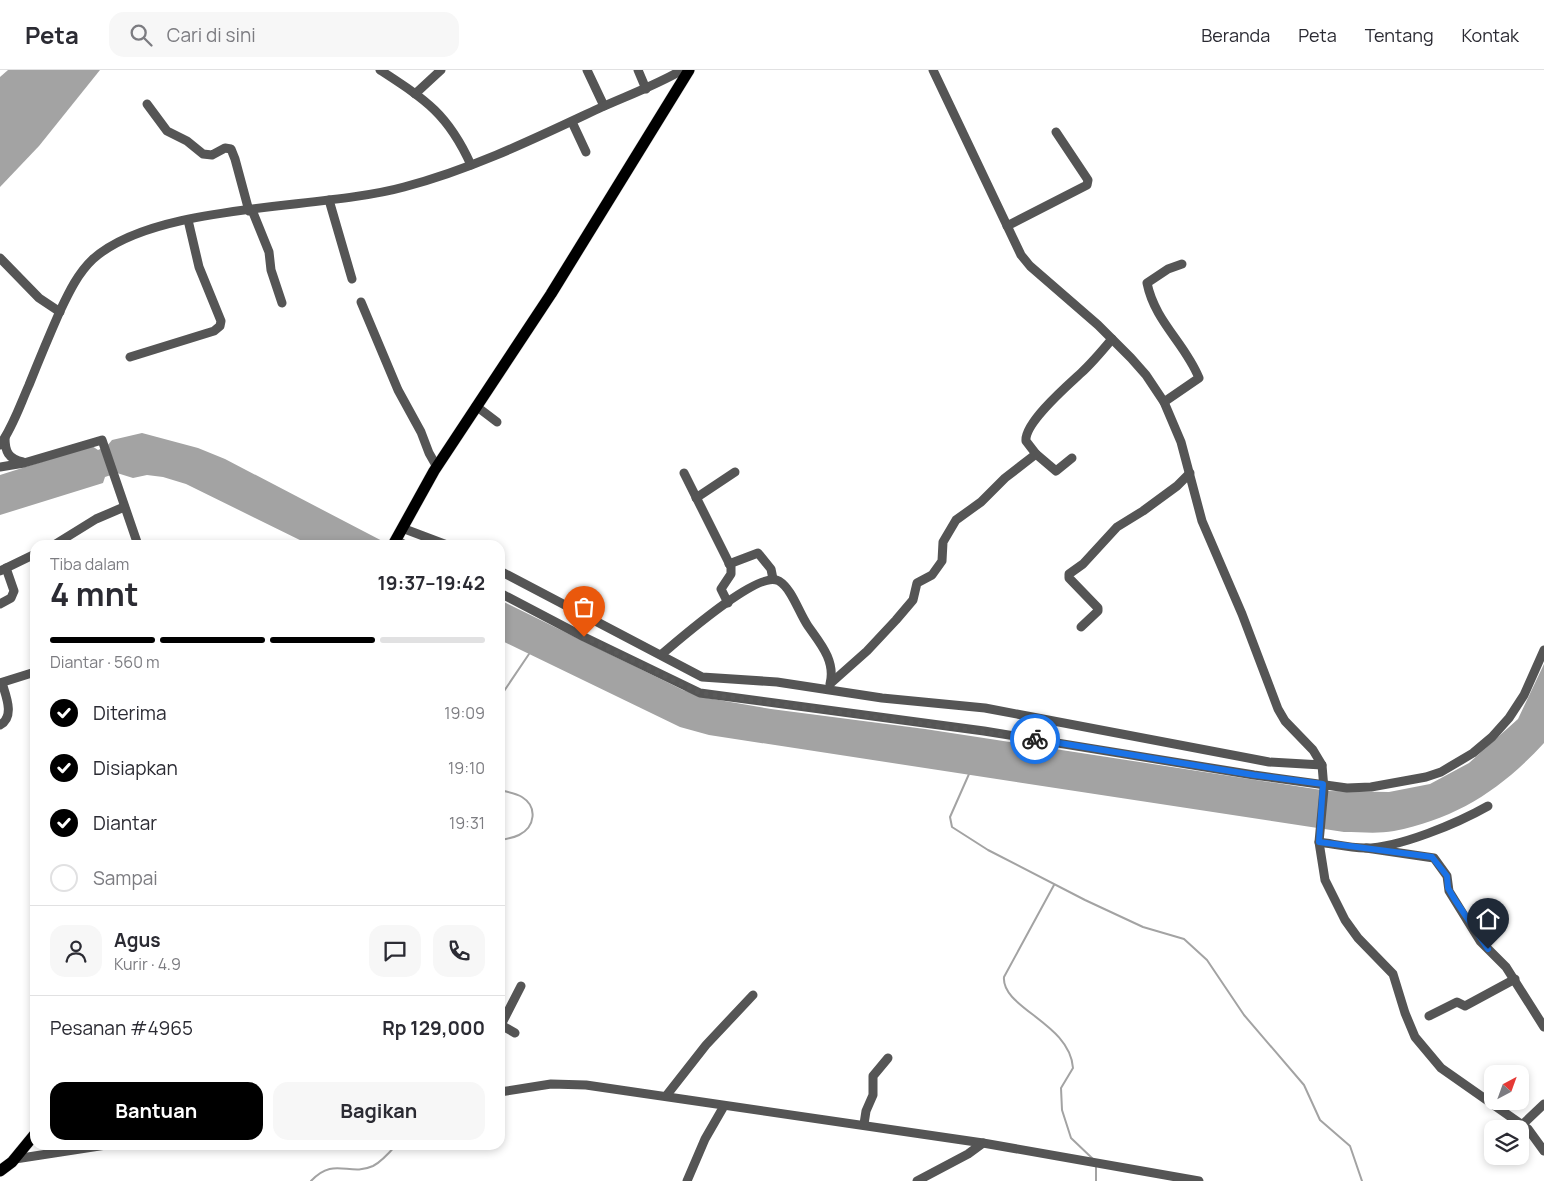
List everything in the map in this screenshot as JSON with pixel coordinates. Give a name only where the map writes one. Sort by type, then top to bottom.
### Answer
[{"type":"main road","points":[[398,540],[402,528],[437,466],[542,309],[689,70]]},
{"type":"main road","points":[[0,1171],[15,1159],[30,1140]]},
{"type":"street","points":[[380,70],[415,94],[448,123],[471,165]]},
{"type":"street","points":[[415,94],[441,70]]},
{"type":"street","points":[[587,70],[604,106]]},
{"type":"street","points":[[638,70],[646,89]]},
{"type":"street","points":[[24,463],[13,460],[8,455],[3,441],[60,312],[81,272],[104,250],[137,234],[188,220],[403,188],[471,165],[646,89],[682,70]]},
{"type":"street","points":[[933,70],[1021,255],[1030,266],[1112,339],[1142,370],[1164,402],[1179,436],[1202,521],[1242,614],[1278,710],[1285,721],[1313,750],[1322,765],[1324,786],[1318,831],[1322,871],[1337,905],[1358,938],[1393,974],[1409,1025],[1431,1058],[1452,1077],[1515,1120]]},
{"type":"street","points":[[147,104],[167,131],[203,154],[212,155],[225,148],[231,150],[250,210],[269,252],[271,270],[282,303]]},
{"type":"street","points":[[572,122],[586,152]]},
{"type":"street","points":[[1007,226],[1087,185],[1088,180],[1056,132]]},
{"type":"street","points":[[329,200],[352,279]]},
{"type":"street","points":[[130,357],[214,331],[220,326],[221,321],[199,267],[188,220]]},
{"type":"street","points":[[0,258],[39,298],[60,312]]},
{"type":"street","points":[[1164,402],[1199,378],[1157,313],[1147,284],[1168,269],[1182,264]]},
{"type":"street","points":[[361,302],[398,390],[437,466]]},
{"type":"street","points":[[1072,458],[1056,471],[1036,454],[1026,441],[1028,431],[1047,404],[1080,374],[1112,339]]},
{"type":"street","points":[[476,406],[497,422]]},
{"type":"street","points":[[0,467],[24,463],[102,440],[136,540]]},
{"type":"street","points":[[829,686],[874,645],[913,600],[917,583],[932,575],[942,561],[943,542],[956,520],[981,502],[1005,478],[1036,454]]},
{"type":"street","points":[[696,498],[735,472]]},
{"type":"street","points":[[684,473],[730,564],[731,574],[721,590],[728,602]]},
{"type":"street","points":[[1081,627],[1098,608],[1070,578],[1069,574],[1083,564],[1117,527],[1177,486],[1190,473]]},
{"type":"street","points":[[62,540],[96,519],[124,506]]},
{"type":"street","points":[[402,528],[434,540]]},
{"type":"street","points":[[730,564],[758,553],[771,569],[773,579]]},
{"type":"street","points":[[0,604],[11,598],[14,591],[3,569],[30,556]]},
{"type":"street","points":[[505,574],[662,654],[702,677],[829,686],[882,698],[985,708],[1269,762],[1322,765]]},
{"type":"street","points":[[662,654],[728,602],[764,581],[773,579],[780,582],[787,590],[825,650],[831,670],[829,686]]},
{"type":"street","points":[[505,596],[584,637],[700,693],[984,731],[1324,786],[1347,788],[1391,784],[1426,777],[1459,762],[1492,737],[1509,718],[1524,695],[1544,650]]},
{"type":"street","points":[[0,725],[6,721],[8,713],[1,683],[30,674]]},
{"type":"street","points":[[1366,848],[1422,835],[1471,816],[1488,806]]},
{"type":"street","points":[[1319,842],[1434,858],[1447,876],[1449,891],[1480,940],[1503,963],[1515,979],[1544,1027]]},
{"type":"street","points":[[1429,1016],[1456,1002],[1465,1006],[1515,979]]},
{"type":"street","points":[[505,1018],[521,986]]},
{"type":"street","points":[[666,1096],[706,1045],[753,995]]},
{"type":"street","points":[[505,1028],[515,1033]]},
{"type":"street","points":[[864,1124],[866,1111],[874,1092],[874,1076],[888,1058]]},
{"type":"street","points":[[505,1091],[540,1085],[563,1084],[666,1096],[724,1106],[864,1124],[1199,1181]]},
{"type":"street","points":[[1527,1120],[1544,1104]]},
{"type":"street","points":[[687,1181],[706,1139],[724,1106]]},
{"type":"street","points":[[1529,1131],[1544,1151]]},
{"type":"street","points":[[917,1181],[968,1154],[982,1143]]},
{"type":"street","points":[[15,1159],[74,1150]]},
{"type":"shaded area","points":[[8,70],[100,70],[39,146],[0,187],[0,77]]},
{"type":"shaded area","points":[[142,433],[198,448],[225,459],[380,540],[300,540],[186,484],[163,477],[147,475],[133,478],[117,473],[105,477],[103,483],[0,515],[0,475],[92,446],[98,450],[107,446],[112,440]]},
{"type":"shaded area","points":[[505,602],[683,690],[707,698],[771,709],[925,729],[1328,791],[1389,792],[1430,784],[1469,763],[1518,719],[1544,664],[1544,743],[1528,759],[1494,788],[1458,810],[1417,826],[1375,833],[1344,832],[709,735],[680,727],[505,642]]},
{"type":"waterway","points":[[505,690],[529,654]]},
{"type":"waterway","points":[[969,774],[950,817],[952,827],[988,850],[1085,900],[1143,927],[1184,939],[1207,960],[1244,1015],[1304,1085],[1320,1120],[1350,1146],[1362,1181]]},
{"type":"waterway","points":[[505,791],[522,797],[531,806],[532,811],[531,822],[528,827],[519,835],[505,839]]},
{"type":"waterway","points":[[1054,885],[1004,977],[1006,988],[1013,998],[1061,1039],[1069,1052],[1073,1068],[1061,1088],[1062,1110],[1071,1138],[1093,1159]]},
{"type":"waterway","points":[[311,1181],[319,1174],[334,1168],[364,1169],[373,1166],[391,1150]]},
{"type":"waterway","points":[[1096,1166],[1096,1181]]},
{"type":"way so far","points":[[584,637],[700,693],[1035,739]]},
{"type":"route","points":[[1035,739],[1254,775],[1323,784],[1324,789],[1318,831],[1319,842],[1434,858],[1447,876],[1448,888],[1455,900],[1480,940],[1488,949]]}]
